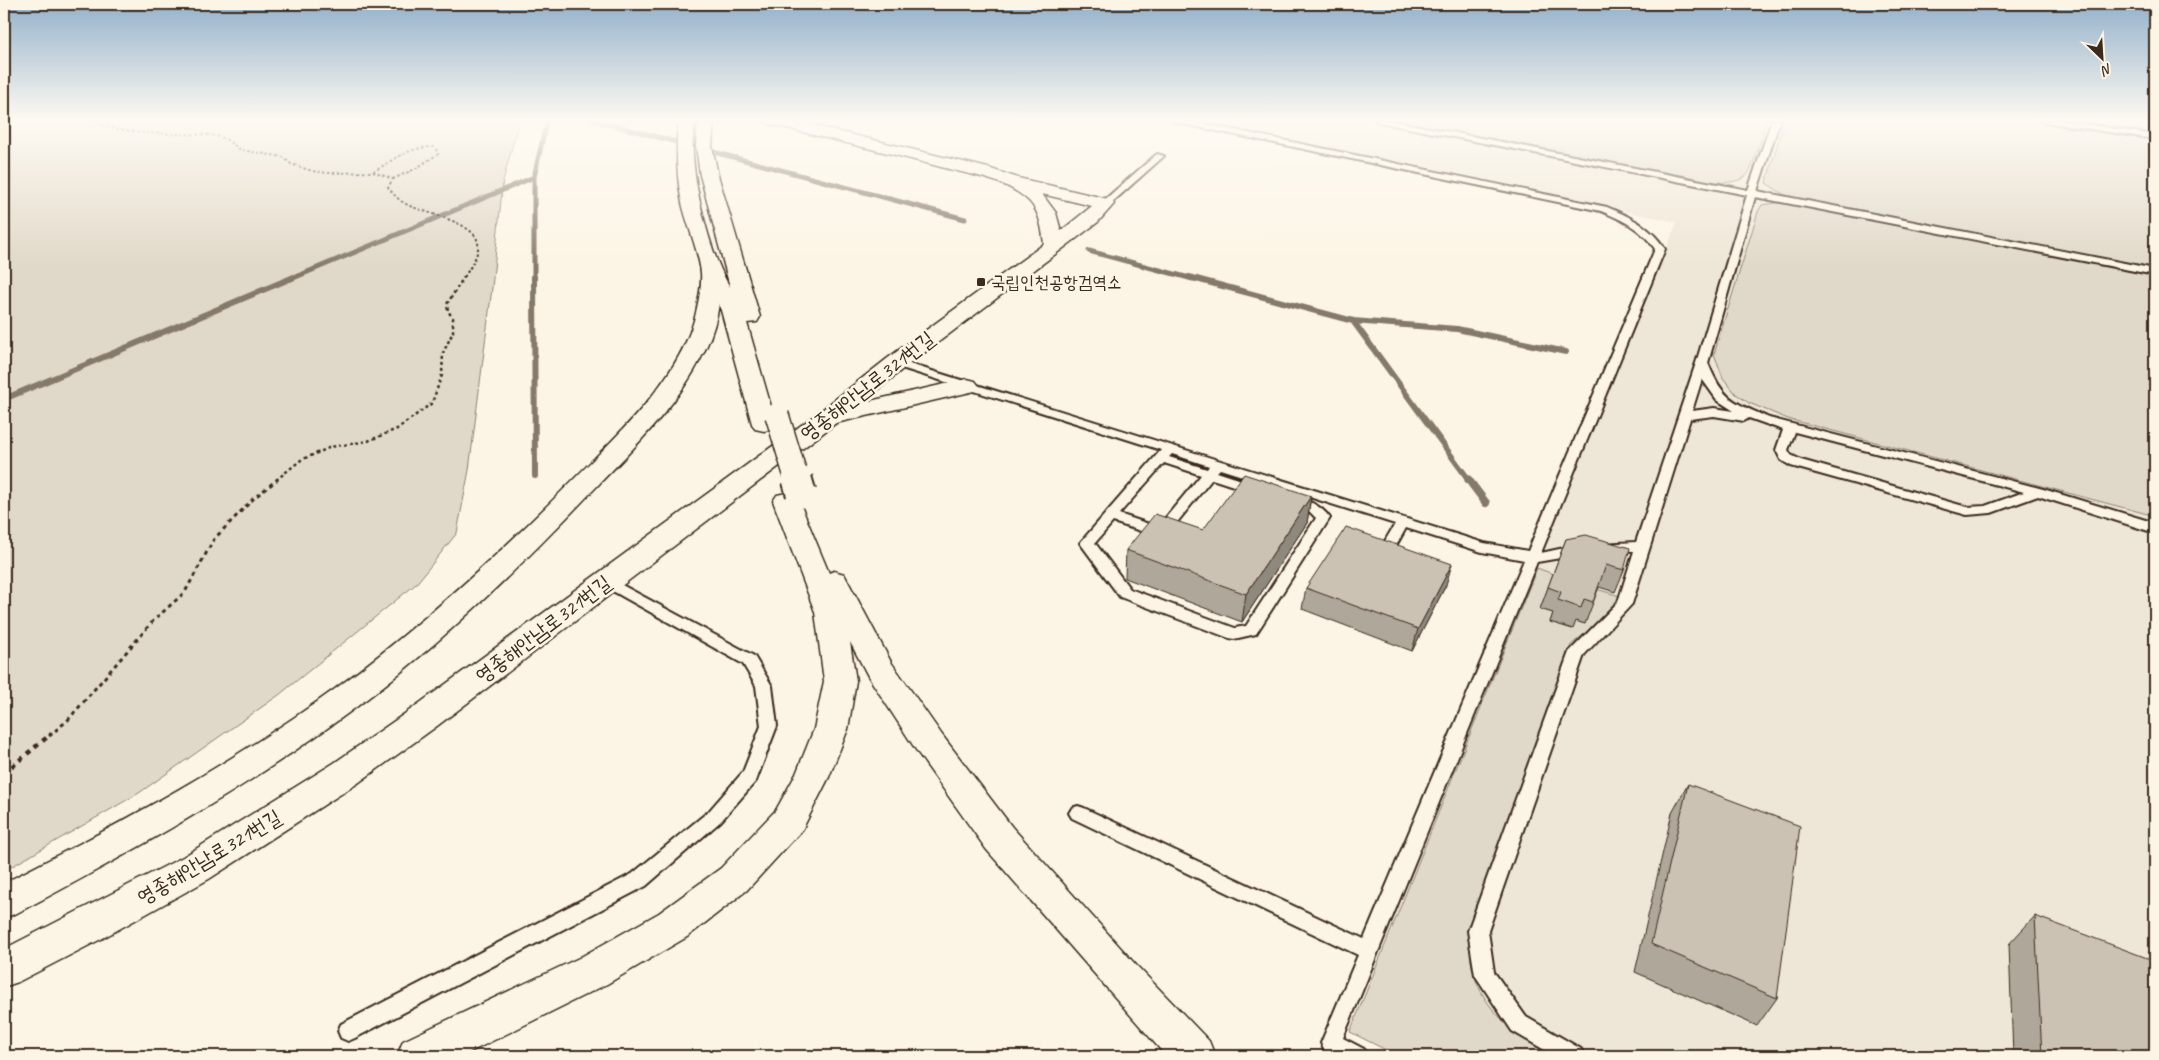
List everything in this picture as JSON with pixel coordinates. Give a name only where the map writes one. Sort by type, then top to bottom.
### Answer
[{"type":"street","points":[[418,1056],[593,971],[673,925],[734,879],[789,820],[812,777],[831,729],[840,681],[830,612],[770,419],[732,307],[711,273],[691,202],[686,169]]},
{"type":"street","points":[[708,169],[770,419]]},
{"type":"street","points":[[969,169],[1105,204]]},
{"type":"street","points":[[993,176],[1018,185],[1041,203],[1050,224],[1054,246]]},
{"type":"street","name":"영종해안남로321번길","points":[[4,969],[196,868],[346,773],[417,723],[827,418],[896,363],[1091,218],[1105,204]]},
{"type":"street","points":[[4,901],[154,821],[265,754],[361,686],[434,626],[506,562],[637,428],[668,390],[687,361],[704,324],[711,273]]},
{"type":"street","points":[[827,418],[967,386]]},
{"type":"street","points":[[794,497],[837,591],[879,668],[930,744],[999,838],[1122,978],[1194,1056]]},
{"type":"lane","points":[[1105,204],[1145,169]]},
{"type":"lane","points":[[1357,1056],[1331,1044],[1660,249],[1654,238],[1626,217],[1604,209],[1413,169]]},
{"type":"lane","points":[[1635,169],[2155,272]]},
{"type":"lane","points":[[1574,1056],[1519,1024],[1485,976],[1478,931],[1577,652],[1625,604],[1702,363],[1760,169]]},
{"type":"lane","points":[[896,363],[1165,454],[1403,522],[1482,547],[1541,558],[1593,547],[1642,546]]},
{"type":"lane","points":[[1702,363],[1711,385],[1720,396],[1732,405],[1765,421]]},
{"type":"lane","points":[[1684,417],[1697,412],[1718,412],[1765,421],[2038,492],[2119,516],[2155,529]]},
{"type":"lane","points":[[1790,428],[1782,450],[1786,457],[1796,463],[1967,511],[1986,510],[2038,492]]},
{"type":"lane","points":[[1165,454],[1087,542],[1125,593],[1234,634],[1251,630],[1324,518],[1315,509],[1213,469]]},
{"type":"lane","points":[[1110,516],[1161,533],[1213,469]]},
{"type":"lane","points":[[1392,541],[1403,522]]},
{"type":"lane","points":[[348,1031],[639,880],[715,816],[750,776],[769,726],[764,686],[749,660],[607,582]]},
{"type":"lane","points":[[1078,813],[1370,951]]},
{"type":"path","points":[[310,169],[328,173],[373,172],[393,179]]},
{"type":"path","points":[[373,172],[378,169]]},
{"type":"path","points":[[4,773],[68,720],[153,622],[185,592],[214,539],[254,498],[301,460],[331,447],[368,441],[397,429],[432,403],[442,375],[443,353],[453,332],[453,318],[448,311],[447,304],[469,266],[478,241],[473,232],[460,225],[398,202],[388,187],[393,179],[413,169]]},
{"type":"shaded area","points":[[4,169],[506,169],[503,181],[492,288],[469,470],[457,533],[416,584],[279,695],[139,793],[4,871]]},
{"type":"shaded area","points":[[1425,169],[2155,169],[2155,1056],[1398,1056],[1350,1032],[1677,222]]},
{"type":"shaded area","points":[[1643,169],[1751,169],[1742,179],[1735,181],[1709,181]]},
{"type":"shaded area","points":[[1770,169],[2155,169],[2155,268],[1800,199],[1783,194],[1766,183]]},
{"type":"shaded area","points":[[1775,203],[1790,204],[2155,275],[2155,516],[1788,419],[1749,403],[1736,394],[1723,378],[1714,354],[1758,212],[1762,205]]},
{"type":"shaded area","points":[[1537,568],[1553,574],[1540,609],[1553,613],[1550,622],[1572,629],[1575,621],[1585,624],[1593,588],[1620,596],[1610,613],[1571,645],[1472,925],[1470,948],[1473,968],[1479,987],[1488,1003],[1516,1032],[1551,1056],[1398,1056],[1350,1032]]},
{"type":"building","points":[[1244,474],[1311,496],[1246,594],[1126,550],[1155,514],[1203,530]]},
{"type":"building","points":[[1346,527],[1452,564],[1418,629],[1306,588]]},
{"type":"building","points":[[1586,535],[1630,548],[1624,570],[1606,565],[1593,602],[1584,599],[1581,608],[1558,600],[1561,592],[1548,587],[1566,539]]},
{"type":"building","points":[[1688,784],[1800,826],[1777,998],[1651,944]]},
{"type":"building","points":[[2035,916],[2155,961],[2155,1056],[2042,1056]]},
{"type":"waterway","points":[[534,177],[536,169]]},
{"type":"waterway","points":[[779,169],[965,219]]},
{"type":"waterway","points":[[291,279],[534,177]]},
{"type":"waterway","points":[[534,177],[534,277]]},
{"type":"waterway","points":[[1089,251],[1193,279]]},
{"type":"waterway","points":[[4,399],[294,277]]},
{"type":"waterway","points":[[534,277],[535,476]]},
{"type":"waterway","points":[[1189,277],[1353,321]]},
{"type":"waterway","points":[[1353,321],[1457,329],[1566,352]]},
{"type":"waterway","points":[[1353,321],[1469,480]]},
{"type":"waterway","points":[[1468,479],[1486,503]]},
{"type":"place","name":"국립인천공항검역소","points":[[981,282]]}]
